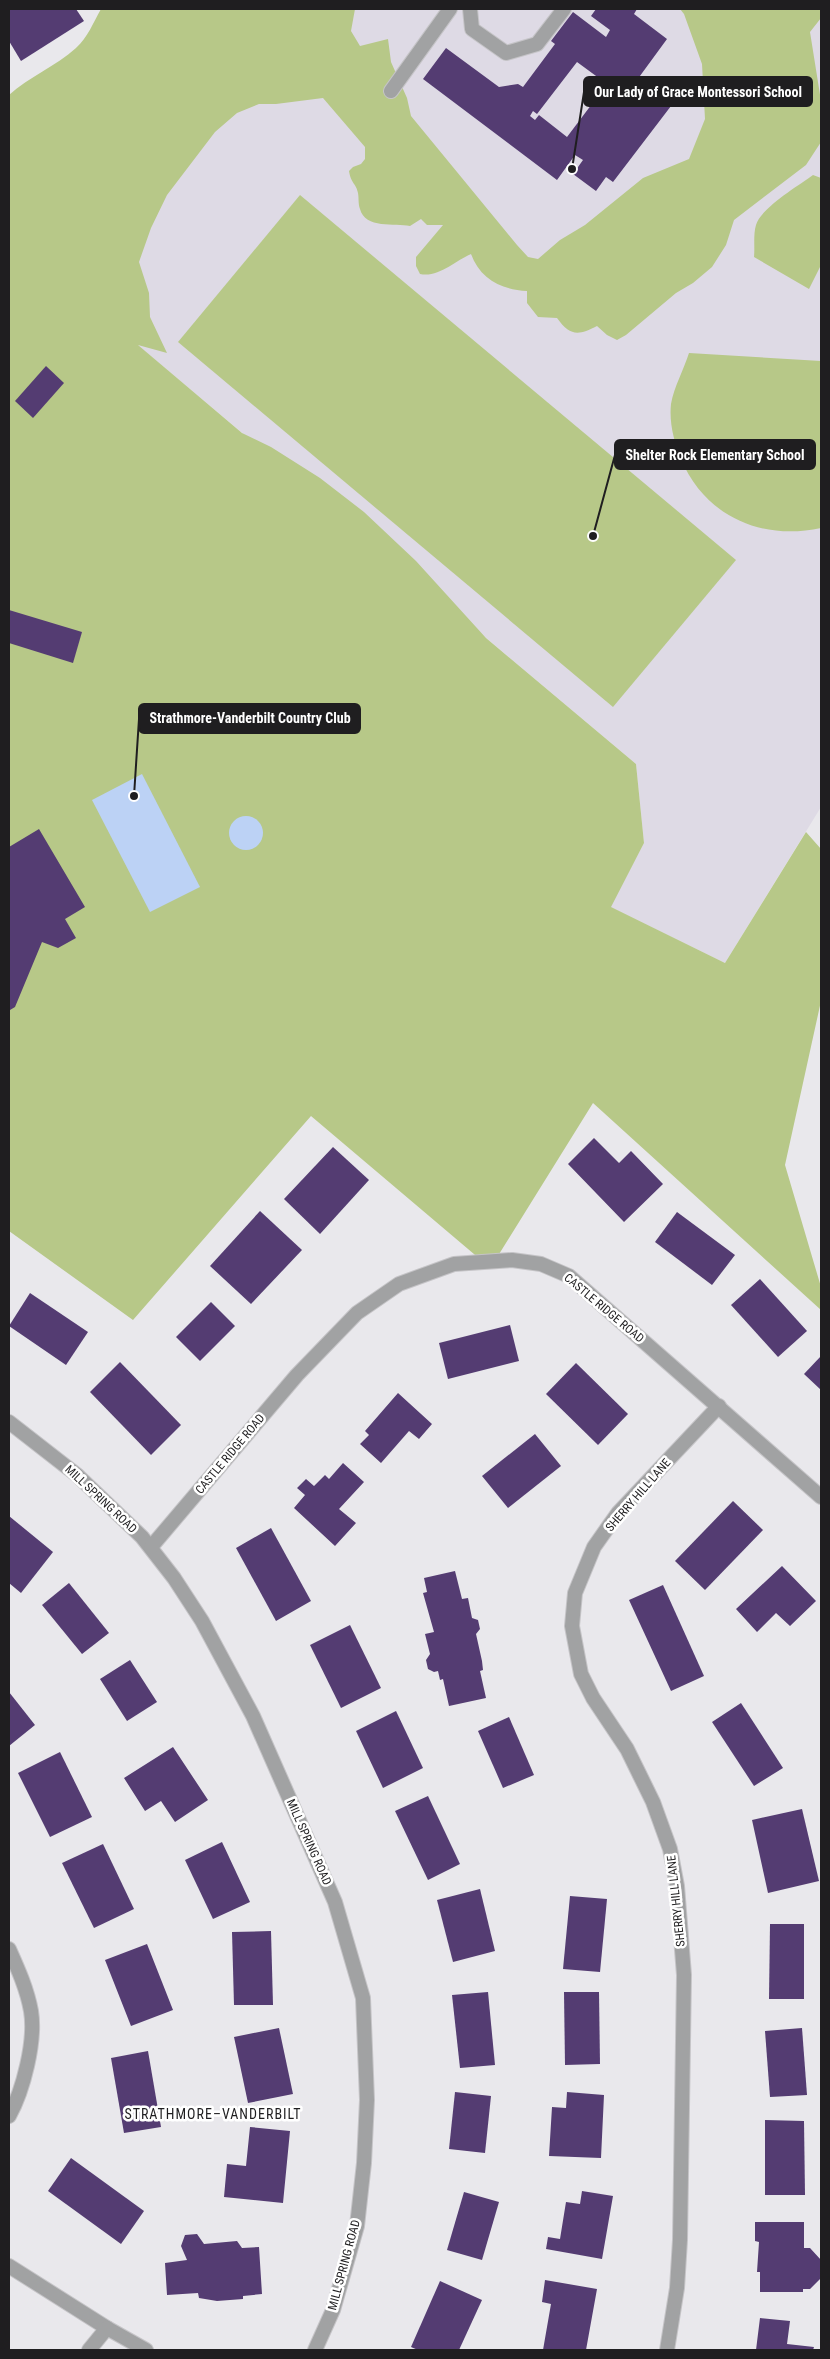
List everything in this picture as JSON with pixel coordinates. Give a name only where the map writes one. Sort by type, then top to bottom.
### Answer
[{"type":"street","points":[[391,91],[450,9]]},
{"type":"street","points":[[470,9],[472,29],[506,53],[538,44],[564,9]]},
{"type":"street","name":"CASTLE RIDGE ROAD","points":[[151,1547],[297,1376],[357,1313],[399,1284],[454,1264],[512,1260],[541,1264],[569,1276],[821,1497]]},
{"type":"street","name":"SHERRY HILL LANE","points":[[667,2350],[677,2288],[680,2240],[684,1975],[677,1886],[670,1849],[653,1802],[627,1749],[593,1698],[581,1674],[572,1626],[575,1593],[594,1547],[618,1513],[719,1406]]},
{"type":"street","name":"MILL SPRING ROAD","points":[[9,1422],[77,1475],[151,1547],[202,1621],[253,1716],[335,1902],[363,1998],[367,2100],[364,2163],[357,2226],[333,2310],[315,2350]]},
{"type":"street","points":[[9,1949],[28,1996],[32,2021],[29,2052],[21,2090],[9,2116]]},
{"type":"street","points":[[9,2266],[107,2328],[146,2350]]},
{"type":"street","points":[[89,2350],[107,2328]]},
{"type":"shaded area","points":[[184,9],[821,9],[821,807],[725,963],[610,907],[644,843],[636,764],[9,237],[9,167]]},
{"type":"green space","points":[[101,9],[355,9],[351,31],[360,46],[388,39],[391,62],[407,98],[411,116],[517,245],[528,257],[538,259],[560,240],[585,225],[643,178],[689,159],[705,119],[702,64],[684,14],[680,9],[821,9],[821,18],[810,32],[821,101],[821,142],[806,165],[734,220],[726,245],[712,267],[693,283],[676,293],[626,335],[617,340],[607,335],[597,326],[579,333],[570,331],[557,318],[538,317],[527,303],[527,291],[509,288],[493,282],[480,270],[471,254],[433,274],[420,274],[416,266],[416,257],[443,225],[427,225],[421,219],[410,226],[381,224],[368,220],[363,215],[359,207],[357,190],[349,171],[361,164],[365,159],[365,147],[323,98],[276,104],[259,104],[237,113],[215,132],[167,195],[151,228],[139,262],[149,293],[150,317],[167,353],[138,345],[242,433],[271,447],[320,478],[364,512],[416,561],[486,638],[636,764],[644,843],[611,907],[725,963],[806,832],[821,849],[821,1001],[785,1165],[821,1287],[821,1310],[593,1103],[496,1259],[481,1260],[311,1116],[133,1320],[9,1231],[9,95],[76,48],[87,35]]},
{"type":"green space","points":[[813,175],[821,178],[821,265],[809,289],[754,257],[754,237],[759,218],[772,205]]},
{"type":"green space","points":[[300,195],[736,560],[613,707],[178,342]]},
{"type":"green space","points":[[689,353],[821,361],[821,528],[777,531],[757,527],[738,520],[720,509],[705,496],[691,479],[676,446],[671,425],[671,404],[674,391]]},
{"type":"water","points":[[142,774],[200,887],[150,912],[92,800]]},
{"type":"water","points":[[246,816],[253,817],[258,821],[262,826],[262,840],[258,845],[253,849],[246,850],[239,849],[234,845],[230,840],[229,833],[230,826],[234,821],[239,817]]},
{"type":"building","points":[[9,9],[76,9],[84,21],[21,61],[9,41]]},
{"type":"building","points":[[596,9],[637,9],[634,14],[667,39],[637,80],[671,106],[613,182],[606,177],[596,191],[573,174],[583,160],[575,155],[557,180],[423,79],[446,48],[499,87],[518,84],[523,87],[555,44],[551,41],[573,12],[606,37],[610,30],[591,16]],"holes":[[[577,62],[607,84],[567,137],[539,115],[535,120],[530,116],[533,111],[537,114]]]},
{"type":"building","points":[[46,366],[64,383],[33,418],[15,401]]},
{"type":"building","points":[[9,610],[82,632],[73,663],[9,643]]},
{"type":"building","points":[[39,829],[85,907],[65,919],[76,938],[58,948],[42,942],[15,1007],[10,1010],[9,847]]},
{"type":"building","points":[[594,1138],[619,1163],[631,1151],[663,1184],[624,1222],[568,1164]]},
{"type":"building","points":[[333,1147],[369,1180],[320,1234],[284,1199]]},
{"type":"building","points":[[260,1211],[302,1250],[251,1304],[210,1266]]},
{"type":"building","points":[[677,1212],[735,1255],[712,1285],[655,1242]]},
{"type":"building","points":[[760,1279],[807,1331],[778,1357],[731,1305]]},
{"type":"building","points":[[30,1293],[88,1332],[66,1365],[9,1326]]},
{"type":"building","points":[[211,1302],[235,1326],[200,1361],[176,1337]]},
{"type":"building","points":[[510,1325],[519,1361],[448,1379],[439,1343]]},
{"type":"building","points":[[821,1356],[821,1390],[804,1374]]},
{"type":"building","points":[[120,1362],[181,1425],[151,1455],[90,1392]]},
{"type":"building","points":[[576,1363],[628,1414],[598,1445],[546,1394]]},
{"type":"building","points":[[398,1393],[432,1424],[419,1439],[409,1431],[381,1463],[360,1444],[369,1435],[365,1431]]},
{"type":"building","points":[[535,1434],[561,1466],[508,1508],[482,1476]]},
{"type":"building","points":[[343,1463],[364,1482],[339,1509],[356,1523],[335,1546],[294,1508],[305,1495],[297,1488],[306,1479],[314,1486],[325,1475],[329,1479]]},
{"type":"building","points":[[733,1501],[763,1530],[705,1590],[675,1561]]},
{"type":"building","points":[[9,1516],[53,1552],[21,1593],[9,1583]]},
{"type":"building","points":[[271,1528],[311,1601],[276,1621],[236,1548]]},
{"type":"building","points":[[782,1566],[816,1601],[790,1626],[776,1613],[757,1632],[736,1609]]},
{"type":"building","points":[[455,1571],[462,1599],[468,1598],[472,1618],[478,1620],[480,1629],[476,1634],[483,1670],[480,1671],[486,1698],[449,1706],[443,1679],[440,1680],[438,1671],[434,1672],[428,1669],[426,1660],[430,1654],[425,1634],[434,1632],[423,1593],[427,1592],[424,1578]]},
{"type":"building","points":[[69,1583],[109,1633],[82,1654],[42,1605]]},
{"type":"building","points":[[663,1585],[704,1676],[671,1691],[629,1600]]},
{"type":"building","points":[[350,1625],[381,1688],[341,1708],[310,1645]]},
{"type":"building","points":[[130,1660],[157,1702],[127,1721],[100,1679]]},
{"type":"building","points":[[9,1692],[35,1725],[9,1746]]},
{"type":"building","points":[[741,1703],[783,1768],[754,1786],[712,1722]]},
{"type":"building","points":[[396,1711],[423,1768],[383,1788],[356,1731]]},
{"type":"building","points":[[509,1717],[534,1775],[503,1788],[478,1731]]},
{"type":"building","points":[[173,1747],[208,1800],[175,1822],[161,1801],[145,1811],[124,1778]]},
{"type":"building","points":[[60,1752],[92,1817],[50,1837],[18,1773]]},
{"type":"building","points":[[428,1796],[460,1864],[428,1880],[395,1811]]},
{"type":"building","points":[[802,1809],[819,1881],[768,1893],[752,1820]]},
{"type":"building","points":[[222,1842],[250,1902],[213,1919],[185,1860]]},
{"type":"building","points":[[103,1844],[134,1909],[94,1928],[62,1863]]},
{"type":"building","points":[[480,1889],[495,1951],[453,1962],[437,1900]]},
{"type":"building","points":[[570,1896],[607,1899],[600,1972],[563,1969]]},
{"type":"building","points":[[770,1924],[804,1924],[804,1999],[769,1999]]},
{"type":"building","points":[[271,1931],[273,2005],[234,2005],[232,1932]]},
{"type":"building","points":[[147,1944],[173,2010],[131,2026],[105,1960]]},
{"type":"building","points":[[488,1992],[495,2065],[460,2068],[452,1995]]},
{"type":"building","points":[[564,1992],[599,1992],[600,2064],[565,2065]]},
{"type":"building","points":[[279,2028],[293,2094],[248,2103],[234,2037]]},
{"type":"building","points":[[802,2028],[807,2095],[770,2097],[765,2031]]},
{"type":"building","points":[[148,2051],[161,2127],[124,2133],[111,2058]]},
{"type":"building","points":[[455,2092],[491,2096],[485,2153],[449,2149]]},
{"type":"building","points":[[567,2092],[604,2095],[601,2158],[549,2156],[552,2107],[566,2108]]},
{"type":"building","points":[[765,2120],[804,2121],[805,2195],[765,2195]]},
{"type":"building","points":[[250,2127],[290,2131],[283,2203],[224,2197],[227,2164],[246,2166]]},
{"type":"building","points":[[71,2158],[144,2211],[121,2244],[48,2191]]},
{"type":"building","points":[[582,2191],[613,2196],[602,2259],[546,2249],[548,2237],[560,2239],[566,2202],[580,2204]]},
{"type":"building","points":[[464,2192],[499,2202],[482,2260],[447,2250]]},
{"type":"building","points":[[755,2222],[804,2222],[804,2248],[810,2248],[821,2260],[821,2278],[810,2289],[803,2289],[803,2292],[760,2292],[760,2272],[757,2272],[759,2242],[755,2241]]},
{"type":"building","points":[[197,2234],[204,2244],[237,2241],[242,2248],[259,2247],[262,2294],[243,2296],[243,2299],[217,2301],[199,2298],[198,2293],[167,2295],[165,2263],[187,2260],[181,2246],[185,2235]]},
{"type":"building","points":[[545,2280],[597,2289],[586,2350],[543,2350],[551,2304],[542,2302]]},
{"type":"building","points":[[440,2281],[482,2300],[459,2350],[418,2350],[411,2347]]},
{"type":"building","points":[[760,2318],[790,2321],[787,2344],[814,2347],[813,2350],[756,2350]]},
{"type":"place","name":"Our Lady of Grace Montessori School","points":[[572,169]]},
{"type":"place","name":"Shelter Rock Elementary School","points":[[593,536]]},
{"type":"place","name":"Strathmore-Vanderbilt Country Club","points":[[134,796]]},
{"type":"district","name":"STRATHMORE–VANDERBILT","points":[[213,2114]]}]
